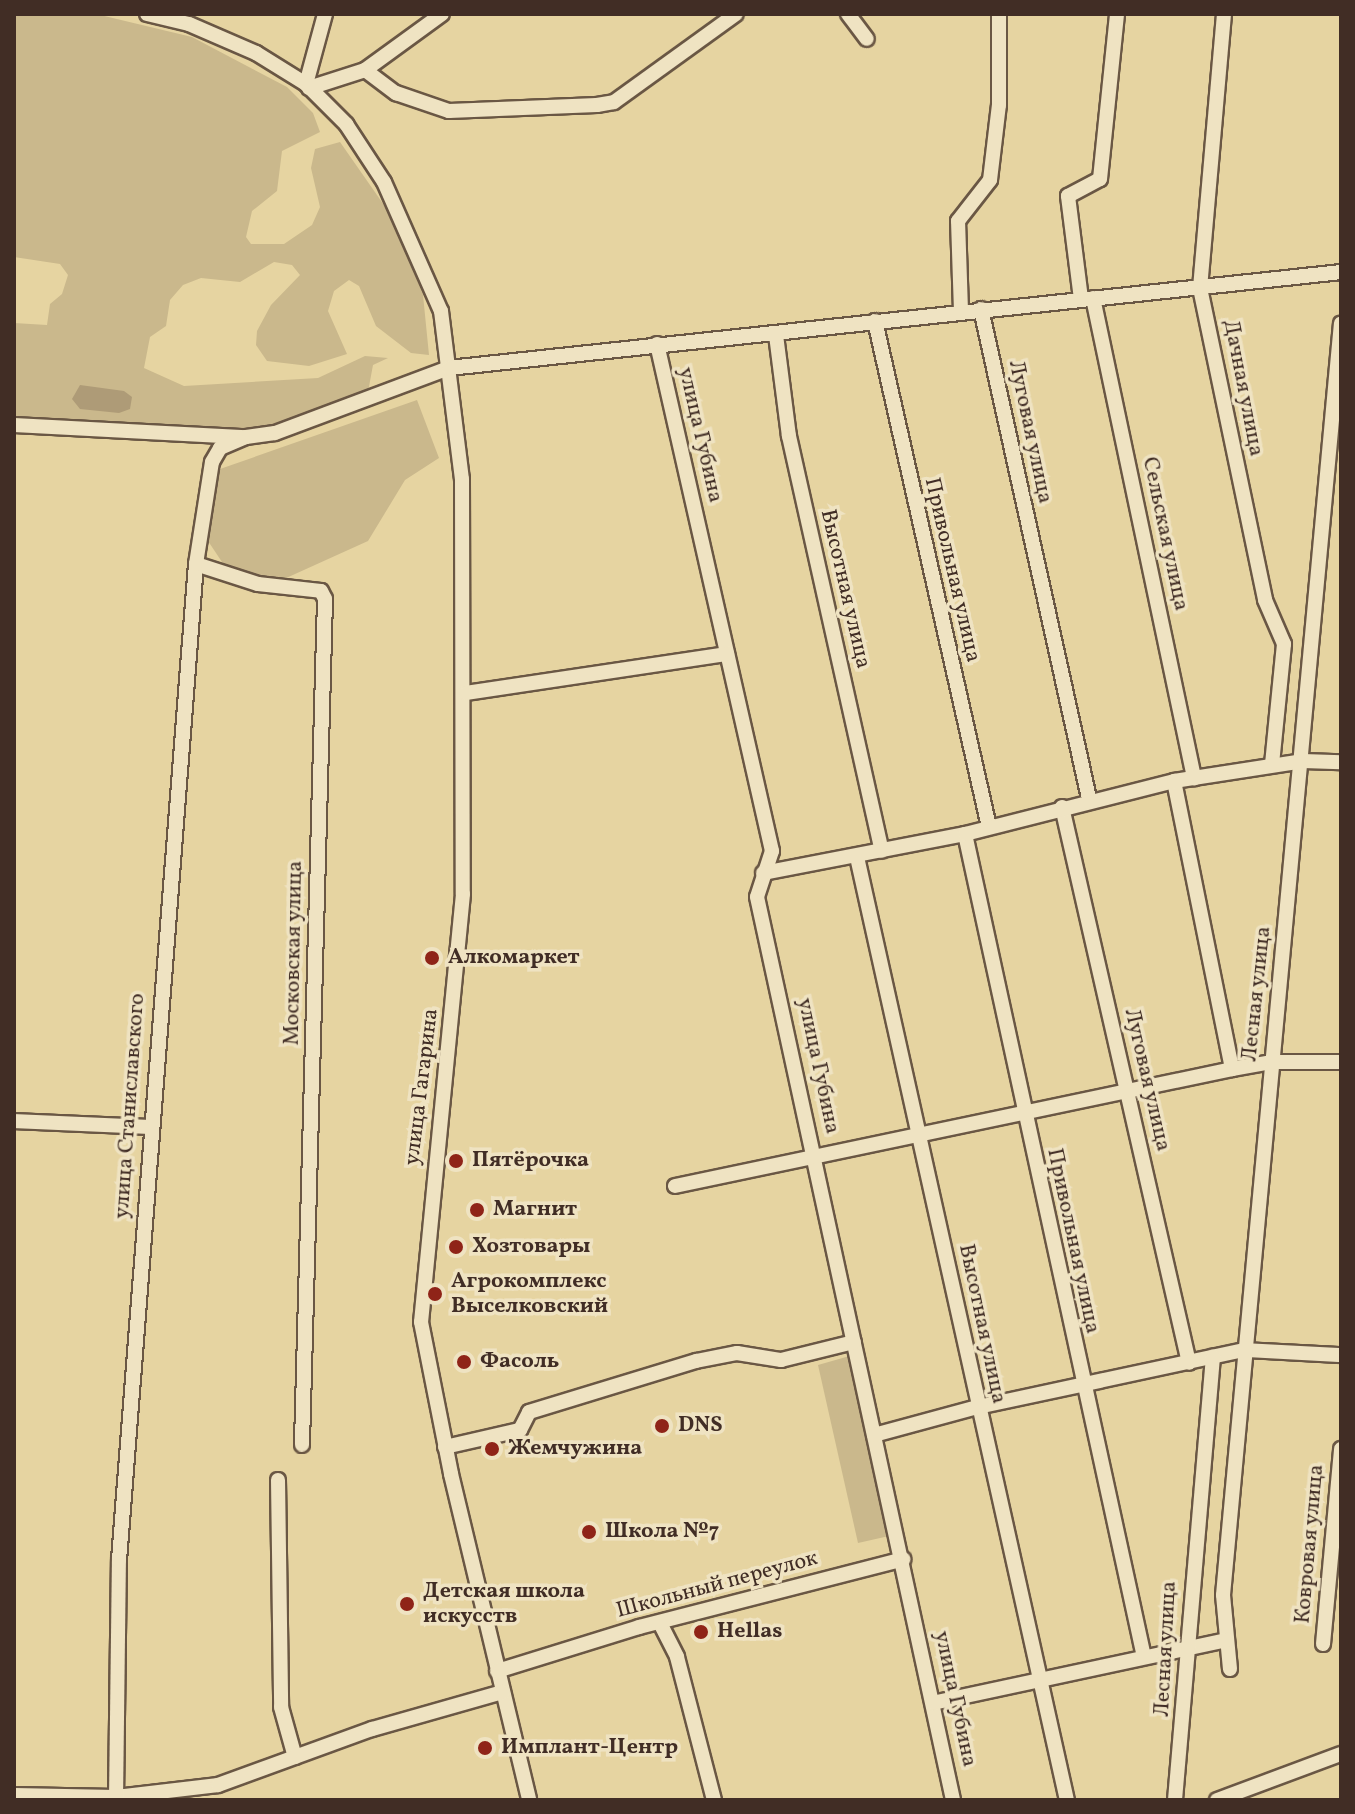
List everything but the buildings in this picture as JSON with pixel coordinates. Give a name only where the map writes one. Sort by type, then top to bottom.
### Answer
[{"type":"street","name":"улица Гагарина","points":[[147,14],[189,24],[256,53],[308,86],[346,124],[384,182],[441,311],[462,479],[466,693],[458,962],[421,1322],[445,1447],[529,1800]]},
{"type":"street","points":[[325,14],[308,86],[365,70],[442,14]]},
{"type":"street","points":[[365,70],[396,93],[449,111],[597,105],[614,102],[736,14]]},
{"type":"street","points":[[848,14],[867,39]]},
{"type":"street","points":[[961,311],[958,221],[990,180],[999,105],[999,14]]},
{"type":"street","name":"Сельская улица","points":[[1117,14],[1100,179],[1068,196],[1087,299],[1194,778]]},
{"type":"street","name":"Дачная улица","points":[[1224,14],[1200,288],[1265,600],[1284,644],[1272,764]]},
{"type":"street","points":[[14,425],[246,437],[309,423],[449,368],[1341,272]]},
{"type":"street","name":"Луговая улица","points":[[981,309],[1089,798]]},
{"type":"street","name":"Привольная улица","points":[[875,321],[989,827]]},
{"type":"street","name":"Лесная улица","points":[[1230,1669],[1223,1595],[1272,1062],[1327,520],[1322,485],[1341,323]]},
{"type":"street","name":"Высотная улица","points":[[776,335],[789,436],[882,851]]},
{"type":"street","name":"улица Губина","points":[[657,344],[772,851],[757,897],[816,1156],[953,1800]]},
{"type":"street","name":"улица Станиславского","points":[[116,1798],[119,1560],[149,1127],[196,564],[212,462],[220,448],[246,437]]},
{"type":"street","name":"Московская улица","points":[[196,564],[258,584],[321,591],[325,599],[302,1445]]},
{"type":"street","points":[[466,693],[625,674],[727,654]]},
{"type":"street","points":[[763,873],[965,834],[1089,798],[1174,781],[1272,764],[1341,762]]},
{"type":"street","points":[[1174,781],[1232,1069]]},
{"type":"street","name":"Луговая улица","points":[[1062,807],[1189,1363]]},
{"type":"street","name":"Привольная улица","points":[[965,834],[1082,1387],[1144,1657]]},
{"type":"street","name":"Высотная улица","points":[[857,857],[1067,1800]]},
{"type":"street","points":[[675,1186],[1232,1069],[1272,1062],[1341,1062]]},
{"type":"street","points":[[14,1121],[149,1127]]},
{"type":"street","points":[[445,1447],[520,1430],[529,1412],[696,1361],[737,1353],[781,1360],[854,1342]]},
{"type":"street","points":[[874,1435],[978,1407],[1245,1350],[1341,1355]]},
{"type":"street","name":"Лесная улица","points":[[1175,1800],[1187,1691],[1185,1648],[1213,1357]]},
{"type":"street","name":"Ковровая улица","points":[[1323,1644],[1341,1449]]},
{"type":"street","points":[[278,1480],[281,1707],[295,1757]]},
{"type":"street","name":"Школьный переулок","points":[[497,1671],[660,1623],[903,1559]]},
{"type":"street","points":[[660,1623],[677,1657],[714,1800]]},
{"type":"street","points":[[933,1703],[1226,1640]]},
{"type":"street","points":[[14,1795],[116,1798],[218,1785],[295,1757],[503,1692]]},
{"type":"street","points":[[1217,1800],[1341,1754]]},
{"type":"shaded area","points":[[14,14],[96,14],[192,37],[287,87],[313,113],[320,132],[282,151],[277,191],[252,211],[246,237],[251,244],[284,244],[312,225],[320,207],[311,168],[315,149],[340,142],[393,218],[423,295],[429,355],[411,353],[376,326],[359,286],[349,280],[334,291],[328,311],[347,354],[309,366],[267,361],[256,345],[257,331],[271,305],[300,275],[292,265],[274,262],[240,282],[201,278],[183,285],[170,300],[166,326],[150,337],[144,368],[184,386],[318,378],[365,356],[388,358],[373,365],[368,392],[281,423],[244,429],[14,419],[14,323],[47,325],[50,304],[62,294],[68,275],[60,264],[14,257]]},
{"type":"shaded area","points":[[80,385],[124,391],[132,397],[130,409],[119,413],[80,409],[72,399]]},
{"type":"shaded area","points":[[417,400],[439,458],[405,480],[368,541],[284,579],[228,571],[208,541],[220,469]]},
{"type":"shaded area","points":[[853,1355],[889,1536],[858,1543],[818,1365]]},
{"type":"place","name":"Алкомаркет","points":[[432,958]]},
{"type":"place","name":"Пятёрочка","points":[[456,1161]]},
{"type":"place","name":"Магнит","points":[[477,1210]]},
{"type":"place","name":"Хозтовары","points":[[456,1247]]},
{"type":"place","name":"Агрокомплекс Выселковский","points":[[435,1294]]},
{"type":"place","name":"Фасоль","points":[[464,1362]]},
{"type":"place","name":"DNS","points":[[662,1426]]},
{"type":"place","name":"Жемчужина","points":[[492,1449]]},
{"type":"place","name":"Школа №7","points":[[589,1532]]},
{"type":"place","name":"Детская школа искусств","points":[[407,1604]]},
{"type":"place","name":"Hellas","points":[[701,1632]]},
{"type":"place","name":"Имплант-Центр","points":[[485,1748]]}]
